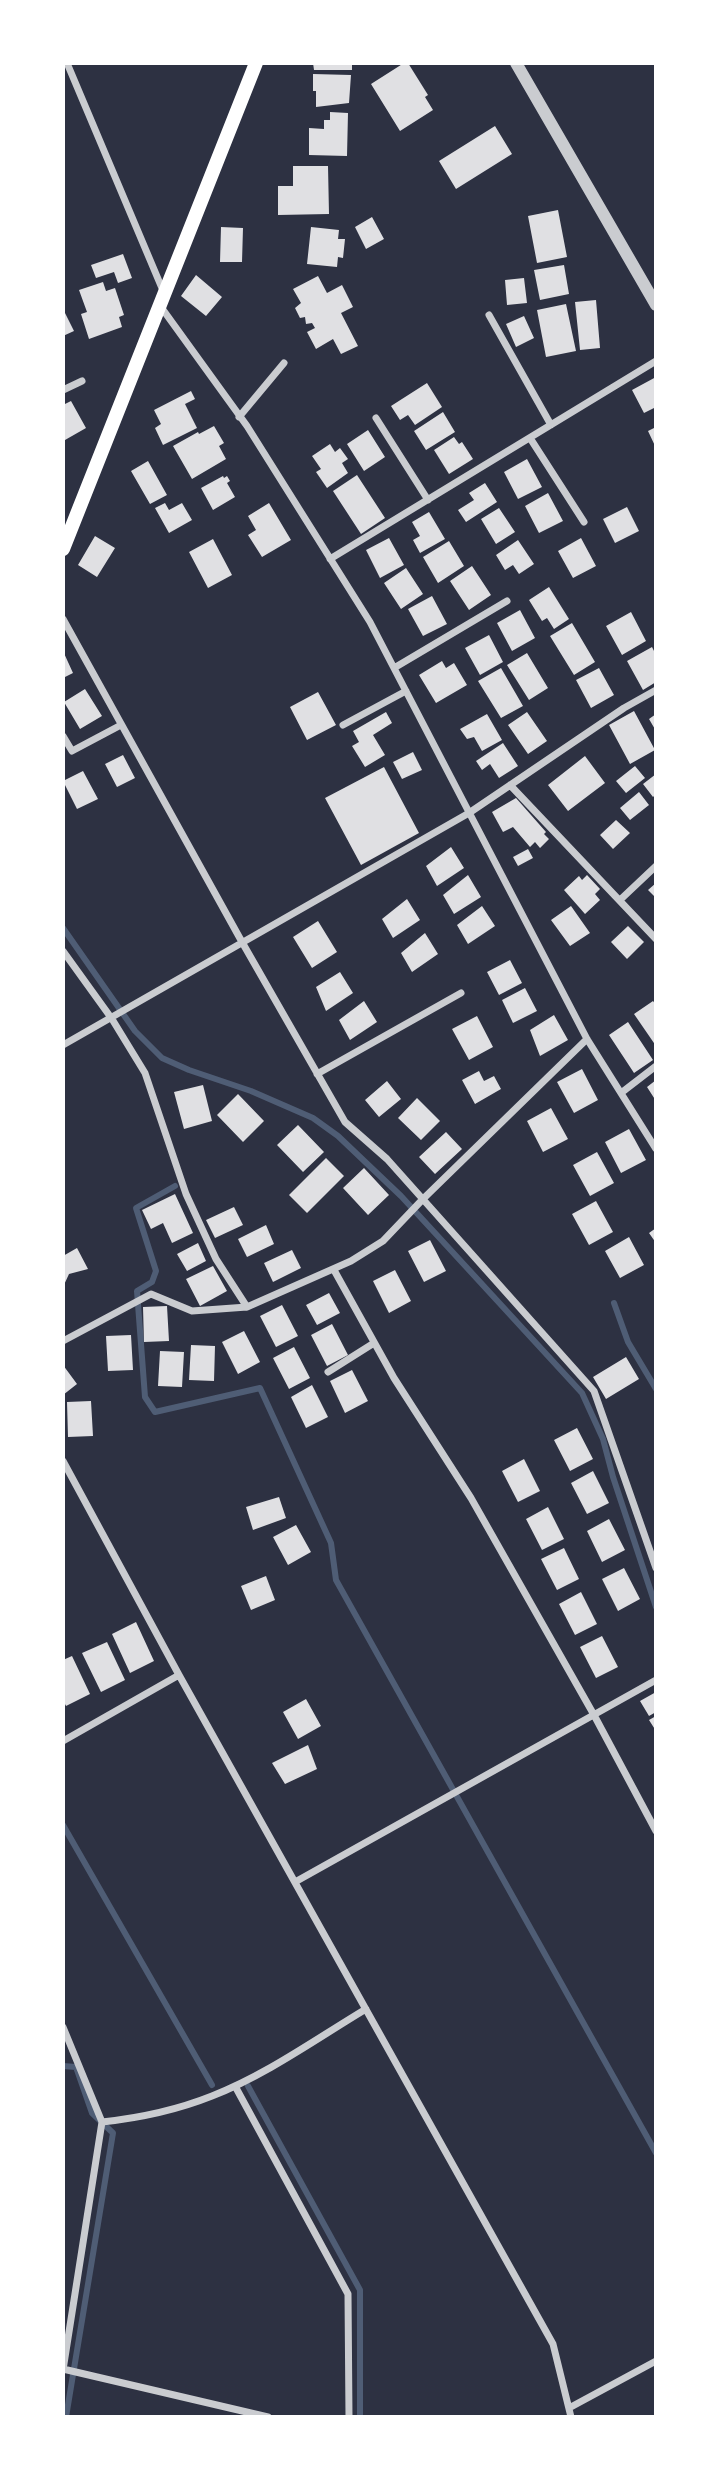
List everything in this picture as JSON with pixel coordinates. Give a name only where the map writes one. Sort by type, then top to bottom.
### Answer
[{"type":"main road","points":[[63,549],[256,63]]},
{"type":"street","points":[[67,63],[162,300],[370,622],[587,1039],[656,1149]]},
{"type":"street","points":[[516,63],[656,305]]},
{"type":"street","points":[[489,315],[551,425]]},
{"type":"street","points":[[330,559],[656,361]]},
{"type":"street","points":[[239,417],[284,363]]},
{"type":"street","points":[[63,390],[82,381]]},
{"type":"street","points":[[376,418],[428,500]]},
{"type":"street","points":[[530,438],[584,522]]},
{"type":"street","points":[[394,668],[507,601]]},
{"type":"street","points":[[63,619],[345,1122],[387,1159],[594,1391],[656,1569]]},
{"type":"street","points":[[63,1045],[469,813],[624,708],[656,690]]},
{"type":"street","points":[[343,725],[406,691]]},
{"type":"street","points":[[63,736],[72,751],[121,725]]},
{"type":"street","points":[[510,785],[656,939]]},
{"type":"street","points":[[620,900],[656,866]]},
{"type":"street","points":[[63,951],[112,1019],[145,1073],[186,1194],[216,1259],[247,1307]]},
{"type":"street","points":[[317,1074],[461,993]]},
{"type":"street","points":[[63,1341],[151,1294],[192,1311],[247,1307],[334,1270],[383,1241],[587,1039]]},
{"type":"street","points":[[621,1093],[656,1066]]},
{"type":"street","points":[[334,1270],[394,1378],[471,1498],[594,1715],[656,1831]]},
{"type":"street","points":[[328,1372],[374,1343]]},
{"type":"street","points":[[63,1461],[179,1675],[553,2344],[571,2417]]},
{"type":"street","points":[[63,1741],[179,1675]]},
{"type":"street","points":[[295,1882],[656,1680]]},
{"type":"street","points":[[102,2122],[137,2118],[210,2097],[253,2077],[366,2008]]},
{"type":"street","points":[[63,2027],[102,2122],[63,2370],[268,2417]]},
{"type":"street","points":[[235,2086],[348,2294],[349,2417]]},
{"type":"street","points":[[569,2408],[656,2361]]},
{"type":"building","points":[[313,63],[352,63],[352,70],[314,70]]},
{"type":"building","points":[[408,63],[428,95],[425,97],[433,110],[400,131],[371,84]]},
{"type":"building","points":[[313,74],[351,75],[349,103],[316,107]]},
{"type":"building","points":[[330,112],[348,113],[347,156],[309,155],[309,128],[324,129],[324,120],[330,120]]},
{"type":"building","points":[[495,126],[512,154],[456,189],[439,161]]},
{"type":"building","points":[[293,166],[328,166],[329,214],[278,215],[278,186],[293,186]]},
{"type":"building","points":[[558,210],[567,257],[537,263],[528,216]]},
{"type":"building","points":[[372,217],[384,239],[366,249],[355,227]]},
{"type":"building","points":[[221,227],[243,228],[242,262],[220,262]]},
{"type":"building","points":[[311,227],[339,230],[338,239],[345,239],[343,258],[338,257],[337,267],[307,264]]},
{"type":"building","points":[[123,254],[132,278],[118,283],[114,272],[96,278],[91,265]]},
{"type":"building","points":[[564,265],[569,294],[540,300],[534,270]]},
{"type":"building","points":[[196,275],[222,297],[206,316],[181,296]]},
{"type":"building","points":[[318,276],[327,293],[342,285],[353,307],[341,313],[358,346],[341,354],[333,339],[316,349],[307,332],[315,328],[312,323],[306,324],[305,317],[300,318],[295,308],[301,303],[293,289]]},
{"type":"building","points":[[524,278],[527,303],[507,305],[505,280]]},
{"type":"building","points":[[103,282],[106,291],[115,288],[124,315],[119,317],[122,327],[89,339],[81,314],[87,312],[79,290]]},
{"type":"building","points":[[596,300],[600,348],[580,350],[575,302]]},
{"type":"building","points":[[566,304],[576,351],[546,357],[537,310]]},
{"type":"building","points":[[63,309],[74,331],[63,336]]},
{"type":"building","points":[[524,316],[534,338],[516,347],[506,324]]},
{"type":"building","points":[[656,377],[656,407],[644,413],[632,390]]},
{"type":"building","points":[[427,383],[442,407],[415,425],[408,415],[400,420],[391,406]]},
{"type":"building","points":[[191,391],[195,399],[185,404],[197,428],[163,445],[155,428],[161,424],[154,410]]},
{"type":"building","points":[[71,401],[86,428],[65,440],[63,405]]},
{"type":"building","points":[[443,412],[455,432],[426,450],[414,431]]},
{"type":"building","points":[[214,426],[224,443],[219,446],[226,459],[192,479],[173,446]]},
{"type":"building","points":[[656,427],[656,448],[648,431]]},
{"type":"building","points":[[368,430],[385,457],[364,471],[347,444]]},
{"type":"building","points":[[454,437],[459,444],[462,442],[473,459],[449,474],[434,450]]},
{"type":"building","points":[[330,444],[335,452],[340,448],[348,459],[342,463],[348,473],[327,488],[316,472],[321,469],[312,456]]},
{"type":"building","points":[[527,459],[542,487],[518,499],[504,472]]},
{"type":"building","points":[[148,461],[167,495],[150,504],[131,471]]},
{"type":"building","points":[[357,475],[385,518],[361,534],[333,491]]},
{"type":"building","points":[[227,476],[230,481],[227,483],[235,497],[213,510],[201,488]]},
{"type":"building","points":[[485,483],[497,502],[466,522],[458,510],[474,500],[469,493]]},
{"type":"building","points":[[548,493],[563,521],[539,533],[525,506]]},
{"type":"building","points":[[165,503],[169,510],[182,503],[192,520],[169,533],[155,508]]},
{"type":"building","points":[[269,503],[291,540],[262,557],[248,535],[256,530],[248,516]]},
{"type":"building","points":[[627,507],[639,531],[615,543],[603,519]]},
{"type":"building","points":[[499,508],[515,532],[496,544],[481,519]]},
{"type":"building","points":[[429,512],[445,539],[420,553],[413,540],[420,536],[412,522]]},
{"type":"building","points":[[95,536],[115,548],[97,577],[78,565]]},
{"type":"building","points":[[389,538],[404,565],[380,578],[366,550]]},
{"type":"building","points":[[581,538],[596,566],[573,578],[558,551]]},
{"type":"building","points":[[213,539],[232,575],[208,588],[189,552]]},
{"type":"building","points":[[518,540],[534,564],[519,574],[513,565],[505,570],[496,555]]},
{"type":"building","points":[[449,541],[464,566],[438,583],[423,557]]},
{"type":"building","points":[[472,566],[491,595],[469,610],[450,581]]},
{"type":"building","points":[[406,568],[423,594],[401,609],[384,583]]},
{"type":"building","points":[[549,587],[569,619],[554,629],[547,618],[542,621],[529,600]]},
{"type":"building","points":[[432,596],[447,624],[423,636],[408,609]]},
{"type":"building","points":[[520,610],[535,638],[512,651],[497,623]]},
{"type":"building","points":[[631,612],[646,641],[622,655],[606,626]]},
{"type":"building","points":[[572,623],[595,662],[574,675],[550,636]]},
{"type":"building","points":[[489,635],[503,662],[480,675],[465,648]]},
{"type":"building","points":[[652,647],[656,655],[656,682],[643,690],[627,661]]},
{"type":"building","points":[[63,651],[73,673],[63,678]]},
{"type":"building","points":[[527,653],[548,688],[529,700],[507,665]]},
{"type":"building","points":[[442,661],[446,668],[454,663],[467,685],[436,703],[419,675]]},
{"type":"building","points":[[501,668],[523,706],[501,718],[478,681]]},
{"type":"building","points":[[599,668],[614,695],[591,708],[576,680]]},
{"type":"building","points":[[85,689],[102,716],[80,729],[64,702]]},
{"type":"building","points":[[318,692],[336,725],[307,740],[290,707]]},
{"type":"building","points":[[634,711],[655,750],[630,764],[609,725]]},
{"type":"building","points":[[386,712],[392,723],[373,735],[385,755],[365,767],[352,746],[359,742],[353,731]]},
{"type":"building","points":[[527,712],[547,741],[528,754],[508,725]]},
{"type":"building","points":[[487,714],[502,740],[482,751],[474,737],[467,739],[460,729]]},
{"type":"building","points":[[656,714],[656,731],[649,719]]},
{"type":"building","points":[[503,743],[518,766],[499,778],[490,764],[482,770],[476,761]]},
{"type":"building","points":[[413,752],[422,770],[402,779],[393,762]]},
{"type":"building","points":[[123,755],[135,778],[117,787],[105,764]]},
{"type":"building","points":[[585,756],[605,783],[568,811],[548,785]]},
{"type":"building","points":[[635,766],[645,778],[626,793],[616,781]]},
{"type":"building","points":[[384,767],[419,833],[361,865],[325,798]]},
{"type":"building","points":[[83,771],[98,799],[77,809],[63,781]]},
{"type":"building","points":[[656,774],[656,794],[653,797],[643,784]]},
{"type":"building","points":[[639,792],[649,805],[630,820],[620,808]]},
{"type":"building","points":[[516,798],[546,832],[544,834],[549,839],[540,848],[535,842],[530,847],[513,827],[503,832],[492,812]]},
{"type":"building","points":[[616,820],[630,833],[613,849],[600,835]]},
{"type":"building","points":[[451,847],[464,868],[437,886],[426,866]]},
{"type":"building","points":[[528,849],[533,858],[518,866],[513,857]]},
{"type":"building","points":[[468,875],[481,897],[454,914],[443,895]]},
{"type":"building","points":[[587,875],[600,889],[595,894],[600,900],[585,914],[564,890],[579,876],[582,880]]},
{"type":"building","points":[[656,883],[656,898],[648,890]]},
{"type":"building","points":[[407,899],[420,920],[393,938],[382,919]]},
{"type":"building","points":[[482,906],[495,926],[468,944],[457,925]]},
{"type":"building","points":[[571,906],[590,933],[570,946],[551,920]]},
{"type":"building","points":[[318,921],[337,952],[312,968],[293,937]]},
{"type":"building","points":[[628,926],[644,942],[627,959],[611,942]]},
{"type":"building","points":[[425,933],[438,954],[412,972],[401,953]]},
{"type":"building","points":[[510,960],[522,983],[499,995],[487,972]]},
{"type":"building","points":[[340,972],[353,993],[326,1011],[316,987]]},
{"type":"building","points":[[525,988],[537,1011],[513,1023],[502,1000]]},
{"type":"building","points":[[364,1001],[377,1022],[350,1040],[339,1020]]},
{"type":"building","points":[[653,1001],[656,1005],[656,1046],[634,1014]]},
{"type":"building","points":[[554,1015],[568,1040],[540,1056],[530,1030]]},
{"type":"building","points":[[477,1016],[493,1047],[469,1060],[452,1029]]},
{"type":"building","points":[[628,1022],[653,1060],[634,1073],[609,1035]]},
{"type":"building","points":[[582,1069],[598,1100],[574,1113],[557,1082]]},
{"type":"building","points":[[479,1071],[484,1081],[494,1076],[501,1089],[475,1104],[462,1080]]},
{"type":"building","points":[[656,1080],[656,1101],[647,1087]]},
{"type":"building","points":[[387,1081],[401,1099],[379,1117],[365,1100]]},
{"type":"building","points":[[203,1085],[212,1121],[184,1129],[174,1092]]},
{"type":"building","points":[[238,1094],[264,1121],[243,1142],[217,1115]]},
{"type":"building","points":[[417,1098],[440,1121],[421,1140],[398,1118]]},
{"type":"building","points":[[551,1108],[568,1139],[543,1152],[527,1121]]},
{"type":"building","points":[[298,1125],[324,1152],[303,1172],[277,1145]]},
{"type":"building","points":[[629,1129],[646,1160],[621,1173],[605,1142]]},
{"type":"building","points":[[446,1132],[462,1149],[435,1174],[419,1157]]},
{"type":"building","points":[[597,1152],[614,1183],[590,1196],[573,1165]]},
{"type":"building","points":[[326,1158],[344,1176],[307,1213],[289,1195]]},
{"type":"building","points":[[364,1168],[389,1195],[368,1215],[343,1188]]},
{"type":"building","points":[[175,1194],[193,1233],[172,1243],[163,1223],[151,1229],[142,1210]]},
{"type":"building","points":[[596,1201],[613,1232],[589,1245],[572,1214]]},
{"type":"building","points":[[234,1207],[243,1225],[215,1238],[206,1220]]},
{"type":"building","points":[[266,1225],[274,1244],[247,1257],[238,1239]]},
{"type":"building","points":[[656,1228],[656,1243],[649,1233]]},
{"type":"building","points":[[629,1237],[644,1265],[620,1278],[605,1251]]},
{"type":"building","points":[[430,1240],[446,1271],[424,1282],[408,1251]]},
{"type":"building","points":[[198,1243],[206,1261],[187,1271],[177,1254]]},
{"type":"building","points":[[77,1248],[88,1269],[69,1274],[63,1287],[63,1256]]},
{"type":"building","points":[[292,1250],[301,1268],[273,1282],[264,1263]]},
{"type":"building","points":[[213,1266],[227,1291],[200,1306],[186,1279]]},
{"type":"building","points":[[395,1270],[411,1301],[389,1313],[373,1281]]},
{"type":"building","points":[[329,1293],[340,1313],[317,1325],[306,1305]]},
{"type":"building","points":[[282,1305],[298,1336],[276,1347],[260,1316]]},
{"type":"building","points":[[167,1306],[169,1341],[144,1342],[143,1307]]},
{"type":"building","points":[[332,1324],[348,1355],[327,1366],[311,1335]]},
{"type":"building","points":[[244,1331],[260,1362],[238,1374],[222,1342]]},
{"type":"building","points":[[131,1335],[133,1370],[108,1371],[106,1336]]},
{"type":"building","points":[[191,1345],[215,1346],[214,1381],[189,1380]]},
{"type":"building","points":[[294,1347],[310,1378],[289,1389],[273,1358]]},
{"type":"building","points":[[160,1351],[184,1352],[182,1387],[158,1386]]},
{"type":"building","points":[[626,1357],[639,1379],[606,1399],[593,1377]]},
{"type":"building","points":[[63,1365],[77,1384],[63,1395]]},
{"type":"building","points":[[352,1370],[368,1401],[345,1413],[330,1381]]},
{"type":"building","points":[[312,1385],[328,1417],[306,1428],[291,1397]]},
{"type":"building","points":[[91,1401],[93,1436],[68,1437],[67,1402]]},
{"type":"building","points":[[577,1428],[593,1459],[570,1471],[554,1440]]},
{"type":"building","points":[[524,1459],[540,1491],[518,1502],[502,1471]]},
{"type":"building","points":[[593,1471],[609,1503],[587,1514],[571,1483]]},
{"type":"building","points":[[279,1497],[286,1518],[253,1530],[246,1507]]},
{"type":"building","points":[[548,1507],[564,1539],[542,1550],[526,1519]]},
{"type":"building","points":[[609,1519],[625,1550],[602,1562],[587,1531]]},
{"type":"building","points":[[296,1525],[311,1552],[288,1565],[273,1537]]},
{"type":"building","points":[[564,1548],[579,1579],[557,1590],[541,1559]]},
{"type":"building","points":[[624,1568],[640,1599],[618,1611],[602,1579]]},
{"type":"building","points":[[266,1576],[275,1600],[251,1610],[241,1586]]},
{"type":"building","points":[[581,1592],[597,1624],[575,1635],[559,1604]]},
{"type":"building","points":[[136,1622],[154,1661],[130,1673],[112,1634]]},
{"type":"building","points":[[602,1636],[618,1667],[596,1678],[580,1647]]},
{"type":"building","points":[[107,1642],[125,1680],[101,1692],[82,1653]]},
{"type":"building","points":[[72,1656],[90,1694],[66,1706],[63,1700],[63,1660]]},
{"type":"building","points":[[656,1692],[656,1712],[649,1716],[640,1701]]},
{"type":"building","points":[[306,1699],[321,1726],[298,1739],[283,1712]]},
{"type":"building","points":[[656,1716],[656,1731],[649,1720]]},
{"type":"building","points":[[308,1745],[317,1769],[285,1784],[272,1763]]},
{"type":"waterway","points":[[63,928],[135,1031],[162,1058],[251,1091],[313,1118],[338,1136],[401,1196],[582,1393],[603,1439],[656,1607]]},
{"type":"waterway","points":[[175,1186],[136,1208],[156,1271],[152,1282],[137,1291],[145,1397],[155,1412],[260,1388],[331,1543],[336,1580],[656,2153]]},
{"type":"waterway","points":[[614,1303],[628,1342],[656,1389]]},
{"type":"waterway","points":[[63,1825],[212,2085]]},
{"type":"waterway","points":[[63,2066],[76,2067],[92,2113],[113,2133],[66,2417]]},
{"type":"waterway","points":[[248,2086],[360,2290],[360,2417]]}]
